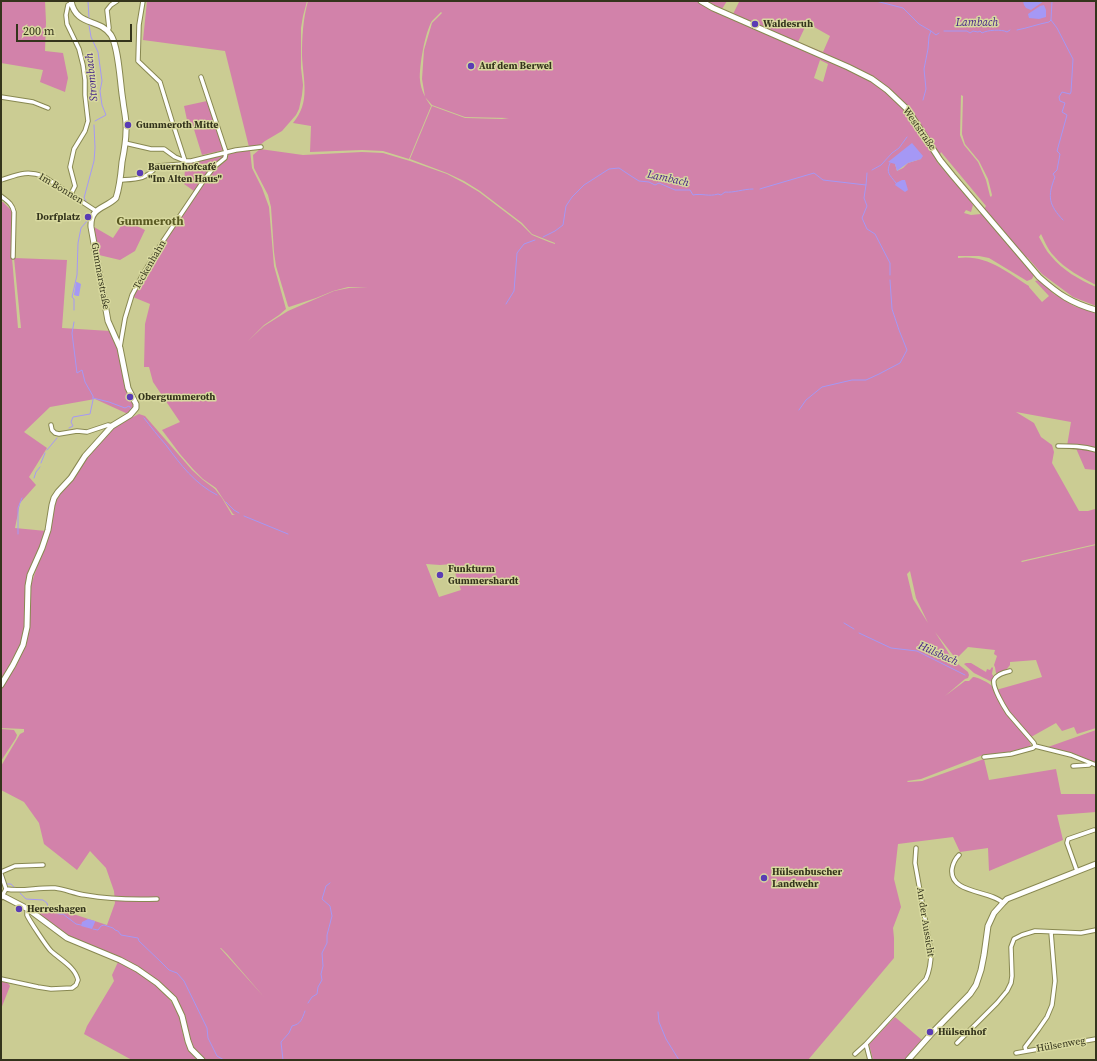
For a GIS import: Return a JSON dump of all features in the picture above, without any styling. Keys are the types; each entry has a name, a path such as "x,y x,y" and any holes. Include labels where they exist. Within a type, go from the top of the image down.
{"main road":[{"name":"Weststraße","path":"701,1 719,11 848,67 872,79 887,90 907,110 940,160 953,176 1039,277 1064,297 1096,310"},
{"path":"71,3 74,12 79,17 108,31 111,36 116,52 126,126 120,180 116,198 96,211"},
{"name":"Gummarstraße","path":"1,684 14,665 23,645 27,627 28,586 30,575 48,530 54,498 71,478 86,456 112,426 130,415 136,408 136,404 128,388 120,348 108,322 90,221 96,211"},
{"path":"908,1060 970,994 976,985 981,970 988,926 994,913 1003,902 1007,899 1096,864"},
{"path":"2,896 28,909 68,938 120,960 138,969 157,982 174,999 182,1016 191,1049 202,1060"}],"street":[{"path":"108,31 107,10 117,1"},
{"path":"143,1 139,25 138,60 160,82 185,161"},
{"path":"71,3 68,5 66,15 67,24 79,49 83,65 88,121 85,131 74,150 70,167 75,186 71,194"},
{"path":"201,77 226,152"},
{"path":"1,97 33,102 48,108"},
{"path":"125,143 152,149 164,149 175,157 185,161 191,161 226,152 260,147"},
{"name":"Teckenhahn","path":"120,348 125,318 132,295 142,276 200,185 214,168 225,158 226,152"},
{"path":"120,180 142,178 153,171 157,166 184,164 185,161"},
{"name":"Im Bonnen","path":"1,180 28,172 35,173 43,176 96,211"},
{"path":"1,196 10,202 14,212 13,257"},
{"path":"51,426 55,433 59,434 77,431 87,432 108,425 112,426"},
{"path":"1058,446 1086,447 1096,450"},
{"path":"1010,671 996,677 994,680 994,685 1008,713 1035,746"},
{"path":"984,757 1011,754 1033,748 1035,746 1072,755 1096,765"},
{"path":"1073,766 1089,765 1091,763"},
{"path":"1077,872 1067,843 1068,839 1094,830"},
{"name":"An der Aussicht","path":"855,1054 922,984 930,970 931,952 915,863 916,848"},
{"path":"959,855 955,859 952,872 956,882 967,889 993,896 1003,902"},
{"path":"2,896 6,889 1,873 14,866 43,866"},
{"path":"6,889 18,891 57,888 78,894 112,899 157,899"},
{"path":"1,979 51,989 72,988 76,985 78,980 77,976 70,967 51,951 27,915 28,909"},
{"path":"957,1043 983,1018 1007,991 1011,983 1012,976 1011,947 1014,940 1022,934 1035,931 1081,933 1096,930"},
{"name":"Hülsenweg","path":"1026,1051 1025,1047 1047,1017 1052,1005 1055,981 1051,932"},
{"name":"Hülsenweg","path":"1016,1053 1096,1039"},
{"path":"866,1044 870,1060"}],"shaded area":[{"path":"1,1 45,1 45,51 63,53 68,78 65,92 40,82 43,70 1,63"},
{"path":"147,1 307,1 301,28 301,68 303,85 299,109 296,115 282,131 260,145 249,147 225,51 143,40"},
{"path":"308,1 727,1 722,9 733,14 739,2 738,1 1096,1 1096,285 1058,261 1050,251 1041,234 1039,237 1048,252 1060,266 1078,278 1096,287 1096,306 1073,297 1042,274 1027,257 1023,261 1034,275 1032,279 1027,281 989,258 979,256 958,256 958,258 968,257 987,261 996,265 1029,286 1042,302 1049,296 1035,281 1039,280 1054,294 1074,306 1096,313 1096,449 1074,445 1067,446 1071,422 1016,412 1034,423 1041,437 1052,445 1054,452 1052,463 1079,511 1095,509 1096,511 1096,544 1021,561 1096,545 1096,728 1077,734 1074,727 1062,731 1056,723 1031,737 1006,709 996,690 1042,677 1036,660 1010,662 1010,665 1006,670 997,675 994,665 997,656 994,654 995,650 968,647 956,659 935,632 953,660 968,672 969,675 968,678 945,696 973,677 986,682 992,686 1006,714 1026,735 1031,746 1009,752 983,755 921,779 907,781 922,781 984,759 989,780 1056,769 1061,794 1096,794 1096,812 1057,815 1063,840 989,871 988,848 960,852 953,837 898,844 894,879 901,907 893,928 894,958 808,1060 205,1060 196,1052 188,1037 183,1015 157,980 100,950 69,936 32,909 70,913 107,925 115,903 114,891 106,868 90,851 77,870 44,844 39,823 24,802 1,790 1,766 20,734 24,732 24,729 1,728 1,688 15,668 26,644 29,626 30,588 48,534 54,504 60,494 74,478 87,457 112,428 139,414 145,416 192,470 215,489 232,515 235,515 216,488 203,479 193,469 162,430 180,422 153,382 149,367 144,367 145,324 150,304 133,297 143,277 205,180 215,169 227,160 228,153 250,150 252,168 269,207 274,266 286,309 264,325 248,341 264,326 288,311 334,291 349,288 368,288 348,287 333,291 289,307 288,306 276,266 271,207 268,195 254,168 253,155 260,149 303,155 362,152 383,153 410,161 447,174 464,183 479,192 521,224 532,235 555,244 532,234 522,223 480,191 464,181 447,173 410,159 432,106 465,118 509,118 465,117 432,105 426,98 431,106 409,159 383,151 362,150 310,152 311,126 293,123 299,115 302,107 305,91 302,49","holes":["441,12 442,13 432,23 424,50 422,79 425,96 420,80 420,67 423,50 429,26","807,23 830,36 823,52 798,42","820,60 828,64 823,82 814,78","961,95 963,96 962,134 965,144 979,161 988,179 992,195 991,197 986,180 978,162 964,145 960,135","941,152 986,206 981,214 971,215 964,213 966,210 971,212 973,205 937,162","921,159 908,163 897,171 895,164","426,564 452,564 461,590 439,597","910,571 916,598 928,623 913,599 907,574","220,948 227,954 264,997"]},
{"path":"1023,1 1044,1 1031,10 1026,8"},
{"path":"1044,5 1046,17 1039,19 1029,18 1028,14"},
{"path":"207,101 224,150 202,155 192,123 187,120 184,106"},
{"path":"912,143 923,156 921,159 908,163 897,171 895,164 888,162"},
{"path":"222,155 223,158 212,167 194,191 184,184 186,164"},
{"path":"902,180 905,180 908,190 905,192 895,185"},
{"path":"1,202 3,202 12,211 12,258 18,328 21,328 14,258 67,260 62,328 110,331 119,352 126,390 134,404 133,410 128,414 95,399 50,407 24,432 47,448 29,477 36,485 20,503 15,528 46,531 29,575 24,631 20,646 12,664 1,681"},
{"path":"125,220 145,230 135,251 120,260 99,255 94,227 113,238"},
{"path":"76,282 81,284 79,296 74,295"},
{"path":"1075,446 1096,452 1096,470 1085,469"},
{"path":"971,663 986,672 987,669 990,670 992,667 992,674 994,677 992,682 974,673 964,664"},
{"path":"1,729 14,730 17,735 1,761"},
{"path":"1096,730 1096,763 1072,753 1048,747"},
{"path":"88,919 95,921 92,929 81,926 82,922"},
{"path":"118,962 154,984 169,998 179,1016 186,1045 193,1055 199,1060 132,1060 84,1034 87,1026 114,981 112,975"},
{"path":"1,981 8,983 10,986 1,1009"},
{"path":"895,1017 922,1040 905,1060 873,1060 869,1044"}],"waterway":[{"name":"Strombach","path":"88,1 89,18"},
{"path":"876,1 903,8 919,24 931,31"},
{"name":"Lambach","path":"1017,30 1049,22 1051,20 1052,1"},
{"path":"1051,20 1057,28 1073,59 1071,92 1070,94 1062,92 1059,97 1060,101 1065,103 1062,112 1067,115 1057,151 1060,154 1057,170 1053,174 1055,177 1050,195 1052,205 1063,220"},
{"name":"Strombach","path":"89,25 91,37 98,52 102,81 100,91 102,105 106,115 95,121"},
{"name":"Lambach","path":"944,31 967,31 970,33 973,31 980,31 982,33 994,30 1002,30 1007,32 1010,30"},
{"name":"Lambach","path":"923,100 926,89 924,69 929,36 931,31 936,35 939,33"},
{"name":"Strombach","path":"86,201 84,198 94,161 94,125"},
{"name":"Lambach","path":"872,170 881,165 899,148 907,137"},
{"path":"890,163 888,169 889,173 896,183"},
{"name":"Lambach","path":"543,237 563,225 566,206 572,197 584,185 609,169 619,168 639,181 649,182 655,185 659,183 675,190 690,190 693,195 721,195 725,192 753,189"},
{"name":"Lambach","path":"760,189 814,173 823,180 866,185 867,173"},
{"path":"866,185 864,198 867,206 862,218 867,229 875,234 890,263 890,275"},
{"name":"Strombach","path":"74,310 74,299 72,297 77,275 78,243 81,228 87,221"},
{"name":"Lambach","path":"506,304 514,291 517,253 524,244 535,240"},
{"path":"799,410 806,400 822,387 852,380 866,380 900,363 907,350 892,309 890,280"},
{"name":"Strombach","path":"69,428 73,426 71,422 73,417 90,414 93,400 93,396 85,382 82,370 77,373 72,333 74,322"},
{"path":"93,398 125,408 129,406 132,410"},
{"path":"144,418 188,473 217,495"},
{"name":"Strombach","path":"47,450 57,438"},
{"name":"Strombach","path":"41,463 45,453"},
{"name":"Strombach","path":"34,478 40,467"},
{"name":"Strombach","path":"18,534 18,508 22,498"},
{"path":"226,502 239,513"},
{"path":"244,516 288,534"},
{"name":"Hülsbach","path":"844,623 854,629"},
{"name":"Hülsbach","path":"859,633 891,648 917,651 965,675"},
{"path":"308,1003 312,997 317,994 318,987 322,980 322,953 327,943 327,935 332,916 330,906 322,899 326,886 330,883"},
{"path":"7,884 11,884 16,889"},
{"path":"20,893 26,899 43,900 47,903 48,907 59,914 63,914 76,924 81,925"},
{"path":"93,929 98,930 104,925 113,928 121,935 138,938 139,941 169,970 177,973 184,981 207,1028 208,1038 217,1056 224,1060"},
{"path":"283,1060 281,1042 289,1033 292,1026 301,1021 305,1011"},
{"path":"658,1012 659,1022 666,1039 679,1060"}],"place":[{"name":"Waldesruh","path":"755,24"},
{"name":"Auf dem Berwel","path":"471,66"},
{"name":"Gummeroth Mitte","path":"128,125"},
{"name":"Bauernhofcafé \"Im Alten Haus\"","path":"140,173"},
{"name":"Dorfplatz","path":"88,217"},
{"name":"Obergummeroth","path":"130,397"},
{"name":"Funkturm Gummershardt","path":"440,575"},
{"name":"Hülsenbuscher Landwehr","path":"764,878"},
{"name":"Herreshagen","path":"19,909"},
{"name":"Hülsenhof","path":"930,1032"}],"district":[{"name":"Gummeroth","path":"150,222"}]}
